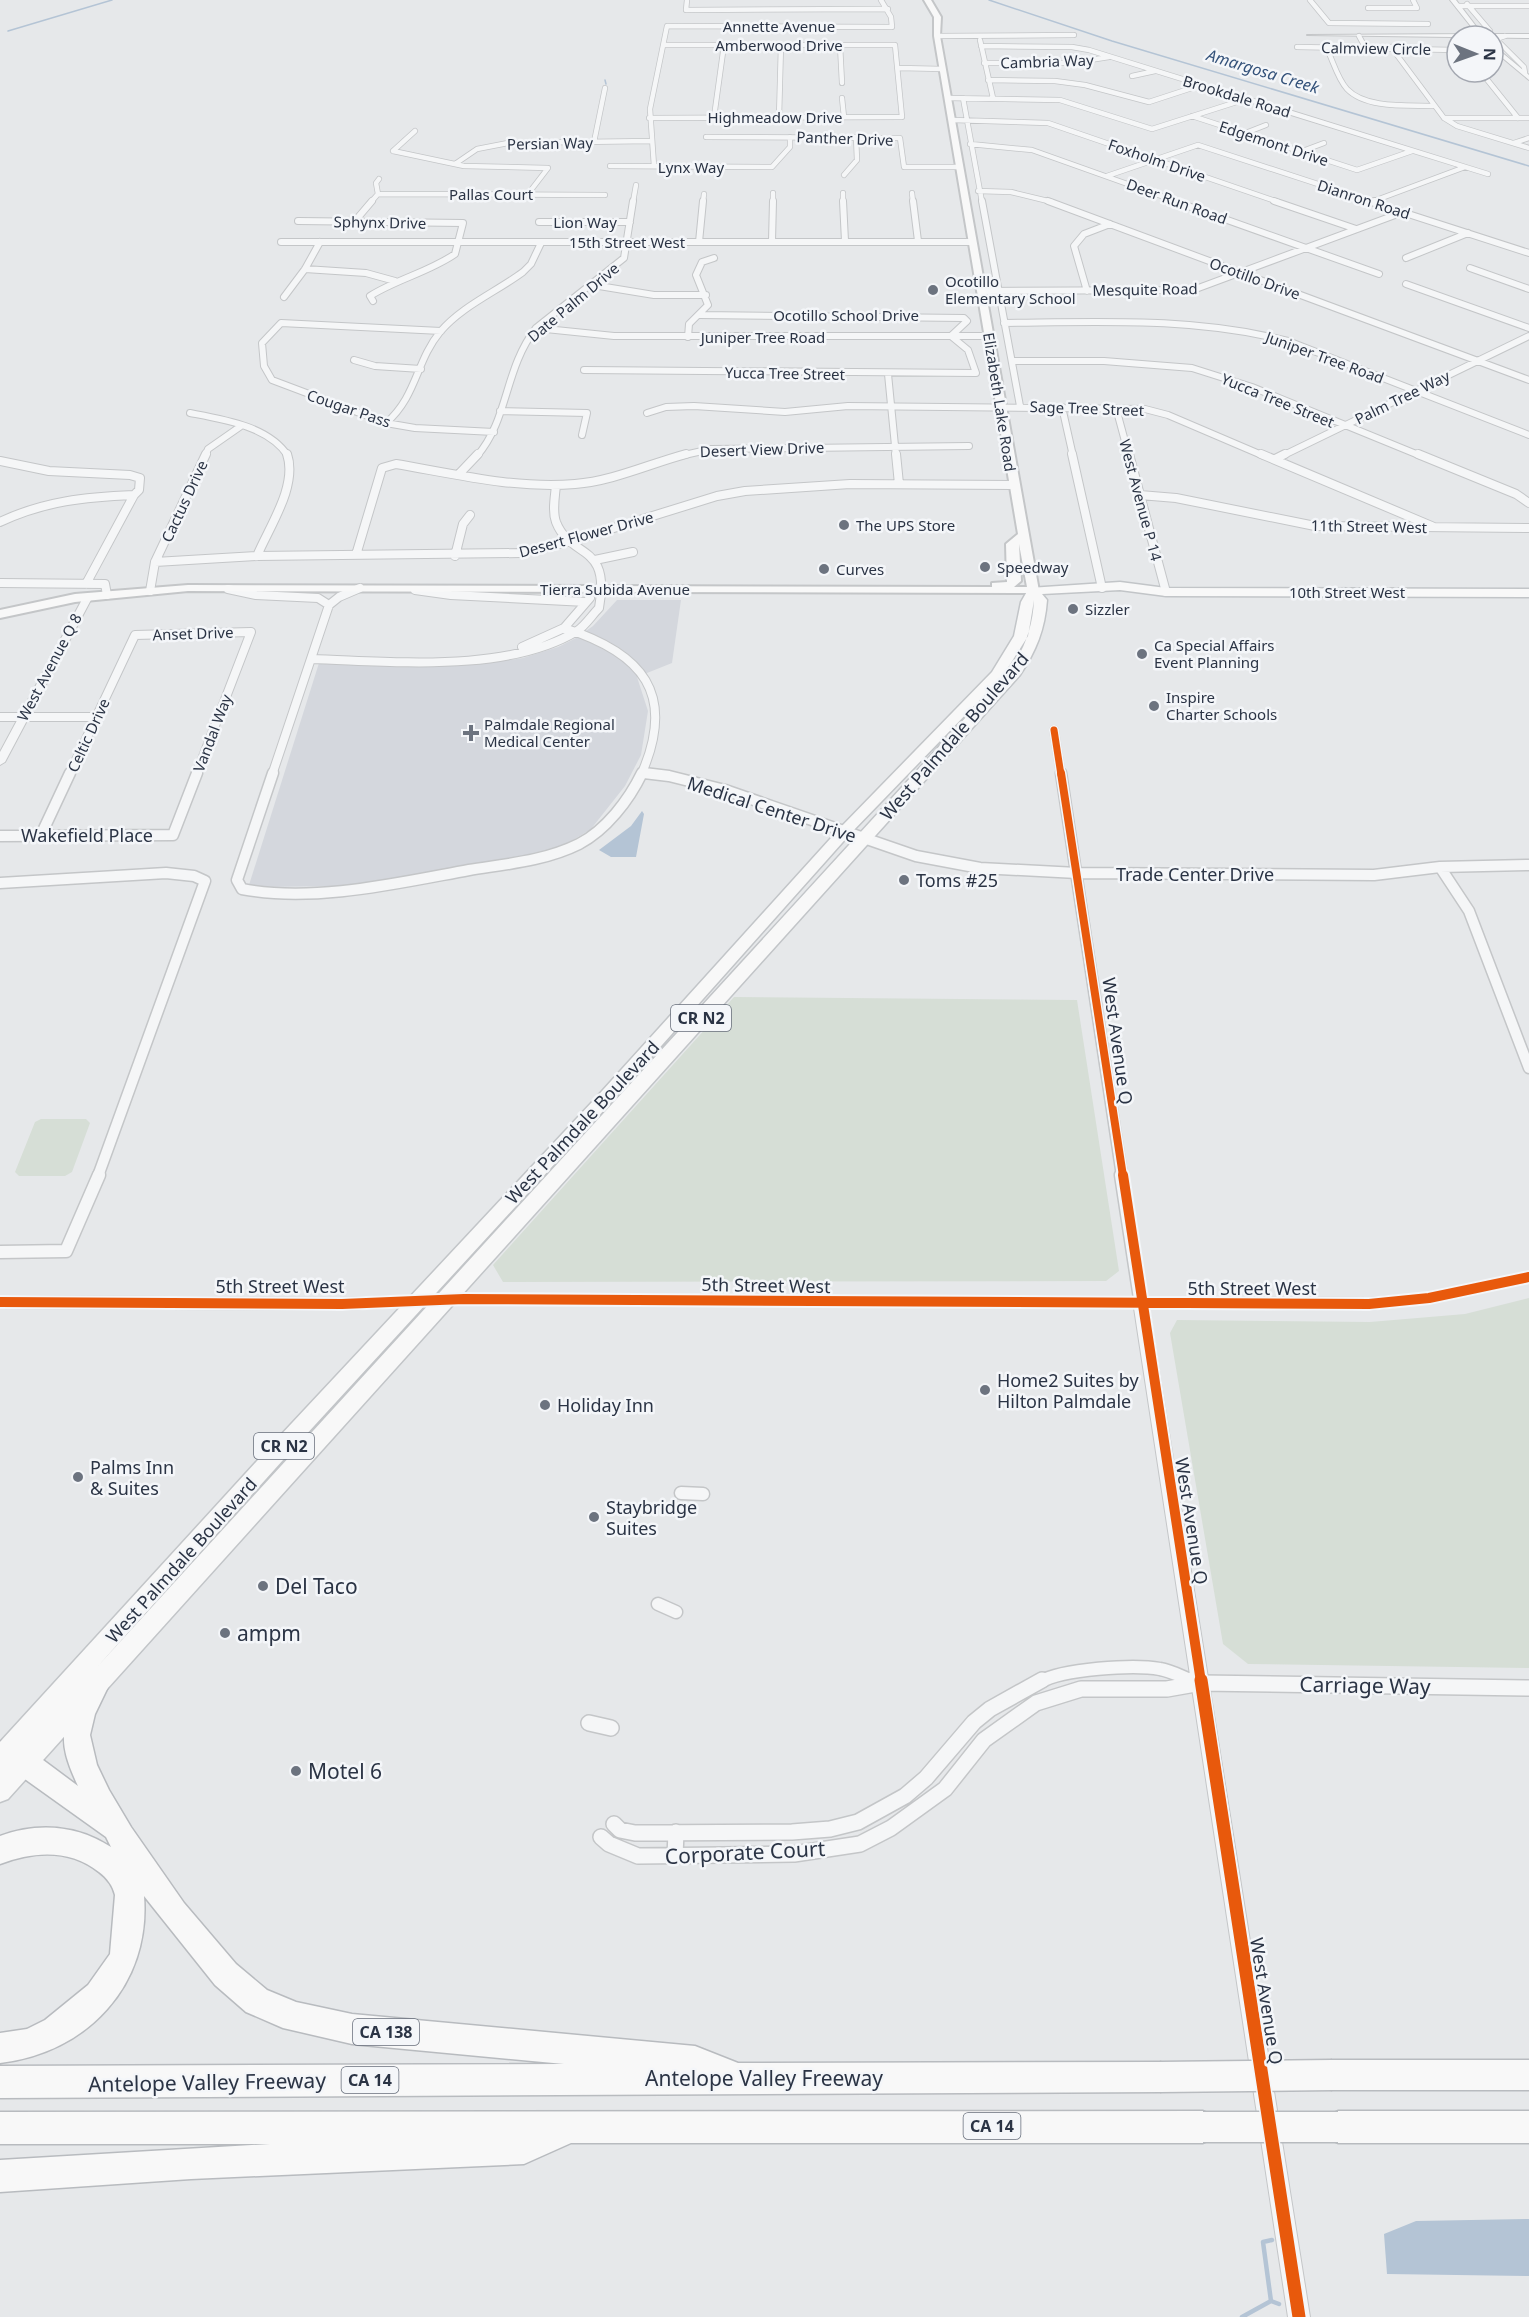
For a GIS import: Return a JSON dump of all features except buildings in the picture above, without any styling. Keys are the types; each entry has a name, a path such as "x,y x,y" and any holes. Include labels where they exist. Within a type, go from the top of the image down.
{"highway":[{"path":"95,1687 80,1719 76,1741 84,1767 114,1828"},
{"name":"CA 138","path":"6,1761 114,1828 211,1960 246,1994 296,2018 352,2029 695,2061 741,2077"},
{"path":"0,1850 11,1845 48,1839 81,1845 105,1860 124,1879 131,1910 125,1955 114,1977 98,1998 58,2029 28,2043 0,2048"},
{"name":"Antelope Valley Freeway","path":"0,2082 1529,2075"},
{"name":"CA 14","path":"0,2128 568,2128 781,2125 1529,2127"},
{"path":"0,2176 191,2163 524,2148 568,2128"}],"main road":[{"name":"Elizabeth Lake Road","path":"919,0 929,16 931,29 937,36"},
{"name":"Elizabeth Lake Road","path":"927,0 937,16 939,29 937,36 1033,591"},
{"path":"945,591 1010,585 1015,581 1011,544 1022,536"},
{"name":"Tierra Subida Avenue","path":"85,595 189,588 196,590 405,588 1033,591"},
{"name":"10th Street West","path":"1033,591 1155,588 1166,592 1529,593"},
{"name":"Tierra Subida Avenue","path":"0,614 85,595 188,594 196,590"},
{"name":"10th Street West","path":"1033,591 1063,596 1157,597 1166,592"},
{"name":"West Palmdale Boulevard","path":"6,1761 95,1687 119,1644 179,1594 240,1527 444,1299 607,1108 845,831 1000,670 1021,636 1027,602 1033,591 1041,600 1037,633 1033,645 1015,672 865,839 607,1108 417,1302 285,1444 216,1522 119,1644 6,1761"},
{"path":"1000,670 1015,672"},
{"path":"240,1527 235,1520 237,1512 278,1465 285,1444"},
{"path":"179,1594 181,1580 213,1538 216,1522"},
{"name":"CR N2","path":"0,1791 6,1761"}],"street":[{"path":"687,0 687,10 888,9"},
{"path":"881,0 888,9"},
{"path":"1310,0 1329,23 1428,24"},
{"path":"1361,0 1380,24"},
{"path":"1368,8 1417,8 1413,0"},
{"path":"1453,0 1472,24"},
{"path":"1464,0 1484,24"},
{"path":"1458,6 1529,6"},
{"path":"1521,6 1529,15"},
{"name":"Annette Avenue","path":"664,45 667,26 892,27 888,9"},
{"path":"937,36 1074,35"},
{"path":"1310,35 1445,36"},
{"path":"979,36 993,98"},
{"path":"1359,36 1365,47"},
{"path":"1505,36 1529,36"},
{"path":"654,166 656,152 651,141 649,118 664,45"},
{"name":"Amberwood Drive","path":"664,45 895,45 899,68"},
{"path":"714,117 724,45"},
{"path":"779,117 781,45"},
{"path":"840,45 842,83"},
{"name":"Brookdale Road","path":"981,46 1071,47 1488,174"},
{"name":"Calmview Circle","path":"1297,47 1445,49"},
{"path":"1326,47 1348,89 1369,100 1403,105 1433,106"},
{"path":"1391,47 1444,118 1457,126 1529,148"},
{"path":"1505,48 1524,67 1527,76"},
{"name":"Cambria Way","path":"984,63 1071,63 1110,57"},
{"path":"1505,57 1527,76"},
{"path":"899,68 943,69"},
{"name":"Highmeadow Drive","path":"649,118 902,117 899,68"},
{"path":"1132,76 1155,71"},
{"path":"988,80 1055,81 1085,85 1149,102 1201,85"},
{"path":"1491,84 1518,117"},
{"path":"594,142 605,88"},
{"path":"842,98 844,117"},
{"path":"948,98 1060,100 1152,129 1246,99"},
{"path":"963,98 978,191 1020,406"},
{"name":"Edgemont Drive","path":"1192,116 1357,170 1412,150"},
{"path":"1444,118 1529,118"},
{"name":"Foxholm Drive","path":"952,120 1018,120 1048,123 1356,229"},
{"path":"1243,134 1266,125"},
{"path":"415,130 393,151 455,164 548,168 528,194"},
{"name":"Panther Drive","path":"706,137 900,138 904,167 960,167"},
{"name":"Lynx Way","path":"610,166 772,167 790,147 790,137"},
{"path":"844,175 857,160 856,137"},
{"path":"1514,143 1529,138"},
{"name":"Persian Way","path":"455,164 477,149 500,144 651,141"},
{"path":"1300,152 1324,143"},
{"name":"Deer Run Road","path":"970,144 1020,147 1379,274"},
{"name":"Dianron Road","path":"1155,159 1198,145 1529,253"},
{"path":"1107,176 1155,159"},
{"path":"1371,202 1465,167"},
{"path":"355,221 378,194 376,183 379,179"},
{"name":"Date Palm Drive","path":"459,474 494,432 514,359 536,328 593,285 624,258 636,185"},
{"name":"Ocotillo Drive","path":"978,191 1011,192 1041,198 1529,380"},
{"path":"772,241 773,193"},
{"path":"843,193 844,241"},
{"path":"912,193 918,241"},
{"name":"Pallas Court","path":"378,194 604,195"},
{"path":"699,242 704,194"},
{"name":"Mesquite Road","path":"981,291 1193,290 1244,273 1403,212"},
{"name":"Sphynx Drive","path":"298,220 463,223 460,242"},
{"name":"Lion Way","path":"539,222 630,222"},
{"path":"1087,291 1074,246 1076,239 1110,224"},
{"path":"1406,258 1468,233"},
{"name":"15th Street West","path":"281,242 973,242"},
{"path":"284,297 306,269 320,242"},
{"path":"373,301 370,296 395,282 446,261 455,254 460,242"},
{"path":"386,423 408,403 428,347 441,331 458,313 522,272 531,264 541,243"},
{"path":"688,337 689,324 708,305 696,274 702,262 714,258"},
{"path":"1470,268 1529,289"},
{"path":"306,269 366,273 395,282"},
{"path":"1406,284 1529,328"},
{"path":"593,285 654,295 706,295"},
{"name":"Ocotillo School Drive","path":"700,315 964,318 968,321 951,336"},
{"name":"Cougar Pass","path":"441,331 281,323 262,344 264,366 272,380 386,423 415,428 494,432"},
{"name":"Juniper Tree Road","path":"1004,323 1199,324 1232,327 1288,341 1529,435"},
{"name":"Juniper Tree Road","path":"536,328 588,335 688,337 990,336"},
{"name":"Yucca Tree Street","path":"584,370 976,374 968,350 951,336"},
{"name":"Palm Tree Way","path":"1275,459 1529,336"},
{"path":"354,360 375,366 420,369"},
{"name":"Yucca Tree Street","path":"1013,361 1104,361 1192,368 1252,387 1343,426 1516,494 1529,503"},
{"path":"888,374 899,484"},
{"name":"Sage Tree Street","path":"647,413 666,407 694,406 785,412 848,406 1144,409 1168,415 1434,527"},
{"path":"1062,407 1102,588"},
{"name":"West Avenue P 14","path":"1116,408 1166,592"},
{"path":"500,411 587,412 582,435"},
{"path":"190,413 217,418 241,426 273,440 286,450 291,465 257,556"},
{"name":"Cactus Drive","path":"150,591 155,562 208,449 241,426"},
{"name":"Desert View Drive","path":"356,555 382,468 396,464 511,483 556,485 601,480 688,452 969,446"},
{"path":"0,461 49,471 130,475 140,478 139,490 134,495 85,595 0,583"},
{"name":"Desert Flower Drive","path":"155,562 257,556 520,554 572,541 730,493 899,484 1013,485"},
{"path":"311,659 477,659 541,648 576,631 598,609 601,600 598,589 600,575 595,560 572,541 555,521 556,485"},
{"path":"0,522 29,507 54,500 134,495"},
{"name":"11th Street West","path":"1140,495 1176,498 1315,526 1529,528"},
{"path":"455,555 463,524 470,515"},
{"path":"595,560 633,552"},
{"path":"343,588 326,595 327,602 311,659 237,880 242,889 286,892 355,891 556,853 582,843 597,832 619,809 643,773 653,741 657,708 648,682 630,663 616,652 576,631 564,628"},
{"path":"228,589 256,595 327,602 360,588"},
{"path":"405,588 451,596 546,598 586,602"},
{"path":"506,655 564,628 598,589"},
{"name":"West Avenue Q 8","path":"0,762 85,595"},
{"name":"Anset Drive","path":"135,635 251,632"},
{"name":"Vandal Way","path":"173,835 251,632"},
{"name":"Celtic Drive","path":"41,835 135,635"},
{"path":"0,717 97,717"},
{"name":"West Avenue Q","path":"1054,730 1299,2317"},
{"name":"Medical Center Drive","path":"643,773 669,776 725,790 865,839"},
{"name":"Wakefield Place","path":"0,836 173,835"},
{"name":"Trade Center Drive","path":"865,839 916,856 954,864 1028,872 1374,875 1440,867 1529,865"},
{"path":"1440,867 1469,911 1529,1068"},
{"path":"0,883 29,878 94,879 137,874 196,875 205,881 168,986 156,1011 112,1143 66,1251 0,1252"},
{"name":"5th Street West","path":"0,1302 417,1302 444,1299 1019,1301 1141,1305 1369,1304 1429,1298 1529,1277"},
{"path":"681,1493 703,1494"},
{"path":"658,1604 676,1612"},
{"name":"Corporate Court","path":"614,1824 620,1830 635,1833 792,1832 850,1824 905,1796 948,1755 974,1722 990,1709 1048,1677 1076,1672 1160,1669 1201,1683"},
{"path":"1076,1672 1081,1689"},
{"name":"Corporate Court","path":"601,1837 609,1844 638,1856 794,1854 860,1844 891,1828 945,1789 984,1740 1036,1703 1081,1689 1167,1689 1201,1683"},
{"name":"Carriage Way","path":"1201,1683 1529,1688"},
{"path":"589,1723 611,1728"},
{"path":"948,1755 962,1767"},
{"path":"850,1824 860,1844"},
{"path":"675,1856 676,1832"}],"shaded area":[{"name":"Palmdale Regional Medical Center","path":"617,600 681,600 672,663 637,677 648,711 641,755 625,786 591,829 565,845 532,854 351,886 256,887 249,885 319,663 495,662 523,658 558,647 576,638 593,626"},
{"path":"734,997 1077,1000 1119,1271 1106,1281 503,1282 493,1265"},
{"path":"41,1119 86,1119 90,1123 72,1172 65,1176 19,1176 15,1172 35,1122"},
{"path":"1529,1298 1529,1668 1248,1664 1223,1644 1170,1333 1177,1320 1370,1322 1465,1314"}],"water":[{"path":"642,811 644,814 636,857 611,857 599,850 631,826"},
{"path":"1529,2219 1529,2276 1387,2274 1384,2234 1416,2221"}],"waterway":[{"path":"8,31 112,0"},
{"name":"Amargosa Creek","path":"989,0 1112,41 1529,166"},
{"path":"605,80 606,84"},
{"path":"1271,2301 1263,2242 1272,2240"},
{"path":"1242,2317 1271,2301"},
{"path":"1271,2301 1279,2304"}],"cycle path":[{"path":"1054,730 1299,2317"},
{"path":"0,1302 342,1304 464,1299 1369,1304 1429,1298 1529,1277"}],"place":[{"name":"Ocotillo Elementary School","path":"933,290"},
{"name":"The UPS Store","path":"844,525"},
{"name":"Speedway","path":"985,567"},
{"name":"Curves","path":"824,569"},
{"name":"Sizzler","path":"1073,609"},
{"name":"Ca Special Affairs Event Planning","path":"1142,654"},
{"name":"Inspire Charter Schools","path":"1154,706"},
{"name":"Palmdale Regional Medical Center","path":"471,733"},
{"name":"Toms #25","path":"904,880"},
{"name":"Home2 Suites by Hilton Palmdale","path":"985,1390"},
{"name":"Holiday Inn","path":"545,1405"},
{"name":"Palms Inn & Suites","path":"78,1477"},
{"name":"Staybridge Suites","path":"594,1517"},
{"name":"Del Taco","path":"263,1586"},
{"name":"ampm","path":"225,1633"},
{"name":"Motel 6","path":"296,1771"}]}
